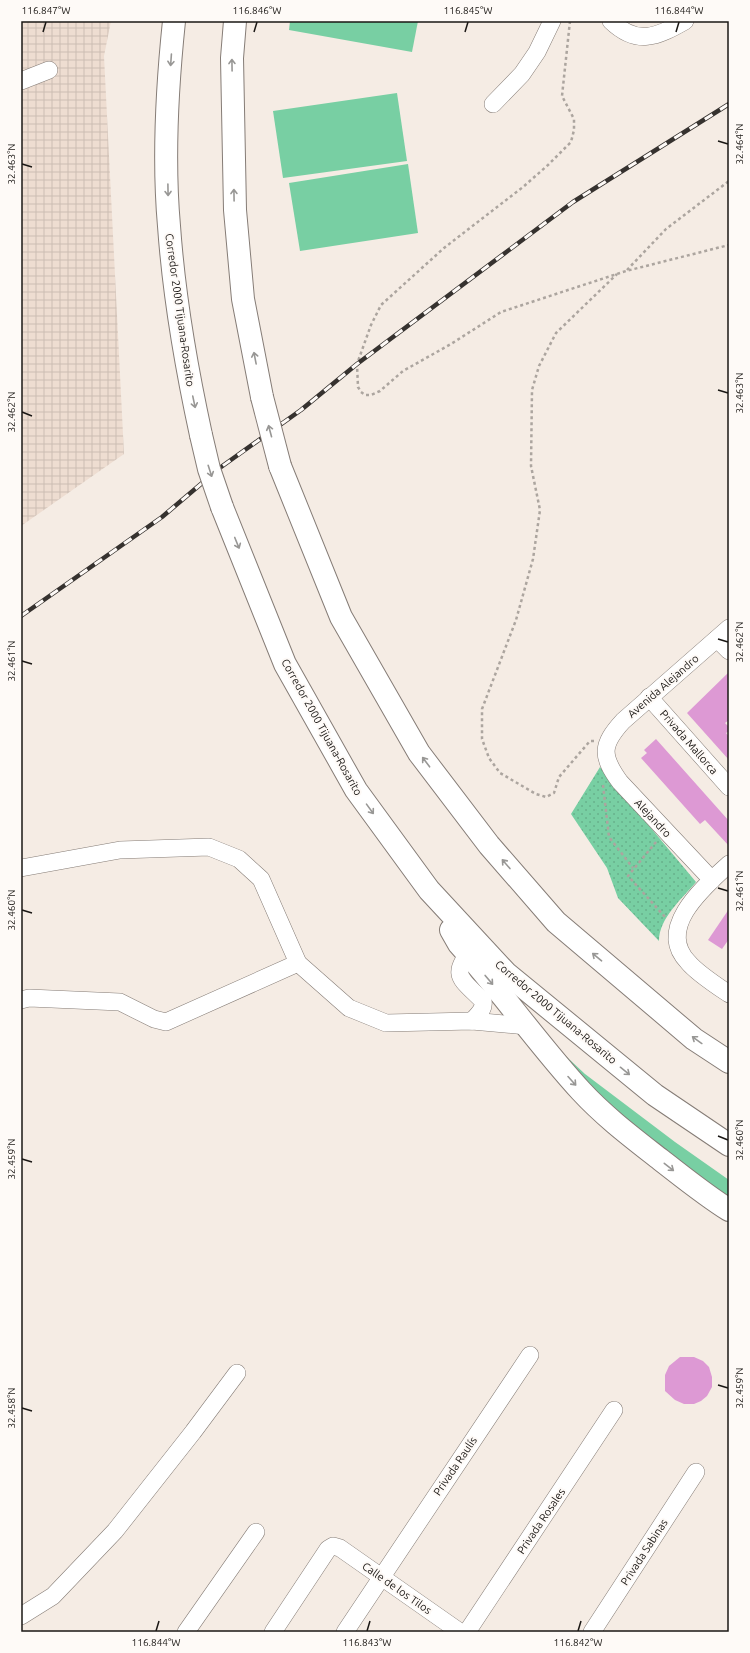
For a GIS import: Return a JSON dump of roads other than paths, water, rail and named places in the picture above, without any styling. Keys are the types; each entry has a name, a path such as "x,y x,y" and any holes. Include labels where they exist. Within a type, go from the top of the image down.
{"highway":[{"name":"Corredor 2000 Tijuana-Rosarito","path":"174,21 166,132 168,226 180,327 188,376 209,469 222,507 285,664 356,790 429,890 458,944 473,948 506,973 654,1095 729,1145"},
{"path":"235,21 232,58 235,210 243,299 262,397 280,466 341,617 419,753 489,845 556,922 694,1039 729,1062"},
{"path":"473,948 551,1057 571,1080 618,1128 709,1198 729,1210"}],"street":[{"path":"493,104 522,74 537,52 552,21"},
{"path":"616,26 636,37 649,37 673,28 685,21"},
{"path":"21,81 49,70"},
{"path":"723,633 729,651"},
{"name":"Avenida Alejandro","path":"607,750 623,721 723,633"},
{"name":"Privada Mallorca","path":"649,697 729,787"},
{"name":"Alejandro","path":"607,750 611,770 620,782 712,880"},
{"path":"21,868 120,850 209,847 239,859 260,879 298,963 349,1008 386,1023 472,1021 528,1026"},
{"path":"728,992 688,962 680,951 676,942 677,929 682,917 691,903 729,864"},
{"path":"472,1021 483,1009 483,1001 464,982 459,971 460,964 473,948"},
{"path":"21,1000 29,998 120,1002 154,1019 166,1022 298,963"},
{"name":"Privada Raulís","path":"345,1632 530,1355"},
{"path":"21,1616 53,1596 115,1531 193,1432 237,1373"},
{"name":"Privada Rosales","path":"468,1632 614,1410"},
{"name":"Privada Sabinas","path":"592,1632 696,1472"},
{"path":"186,1632 256,1532"},
{"name":"Calle de los Tilos","path":"272,1632 328,1549 333,1546 340,1548 460,1632"}],"railway":[{"path":"21,616 162,517 221,467 301,410 357,364 573,202 729,104"}]}
